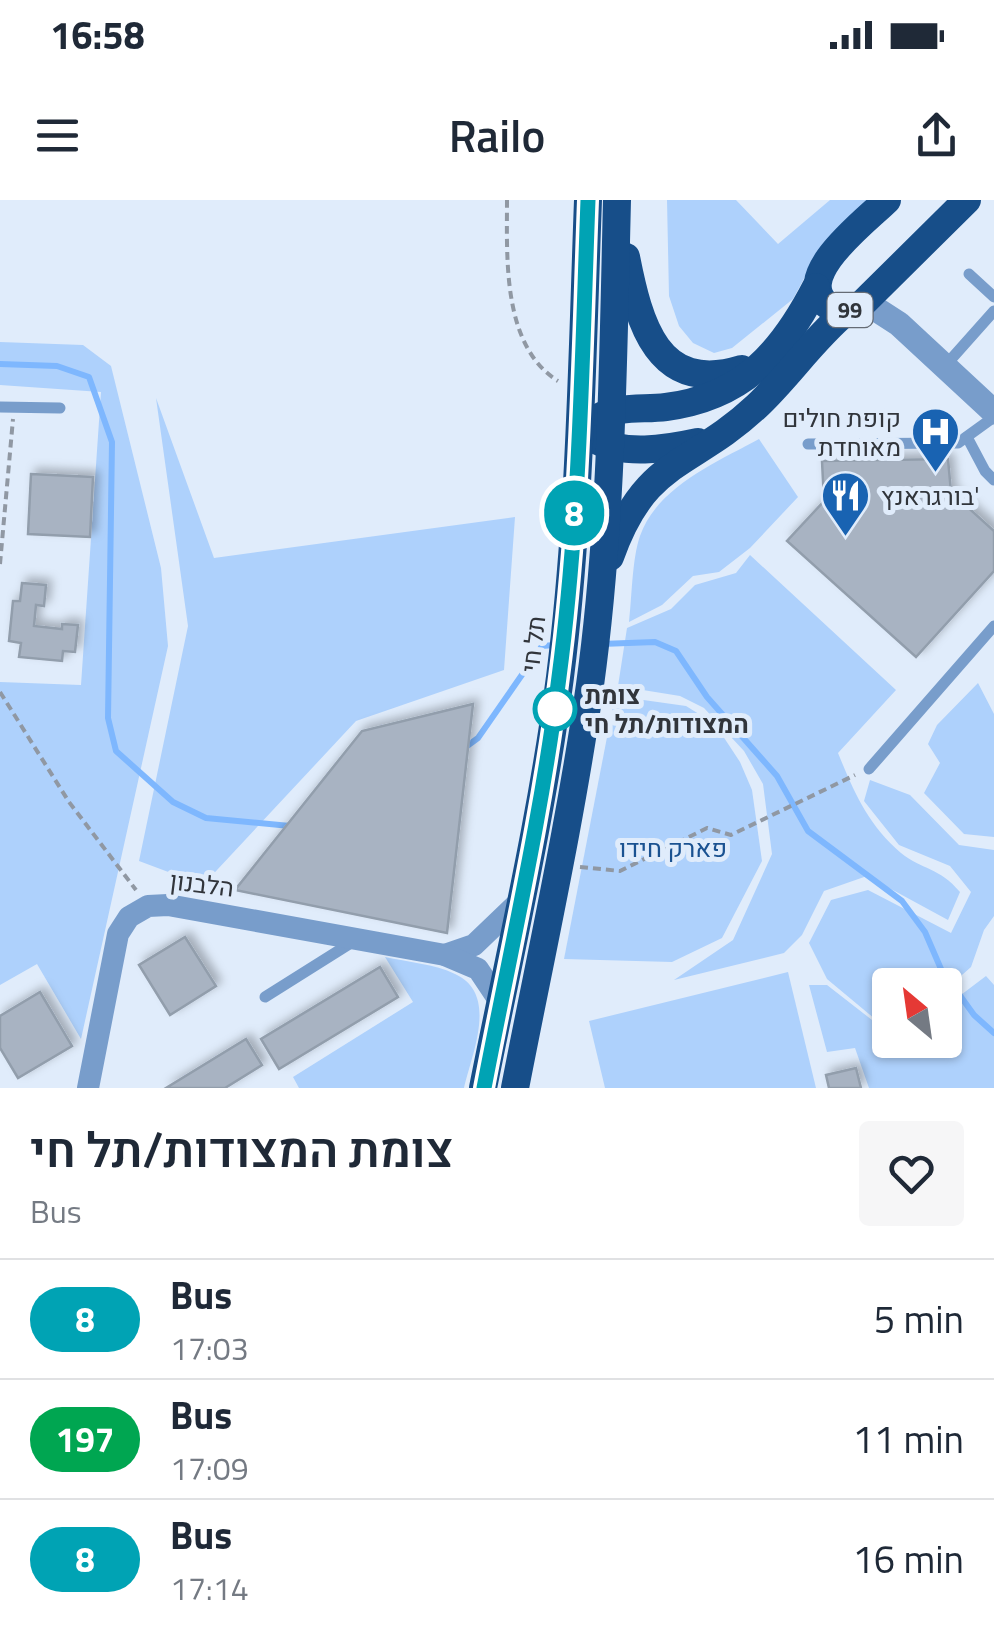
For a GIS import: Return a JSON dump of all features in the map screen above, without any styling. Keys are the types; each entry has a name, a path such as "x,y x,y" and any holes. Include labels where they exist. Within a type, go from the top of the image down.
{"highway":[{"name":"תל חי","path":"484,1088 559,679 580,430 588,200"},
{"name":"99","path":"580,430 611,410 689,403 717,394 762,363 795,329 824,264 886,200"},
{"name":"99","path":"610,448 695,443 720,435 759,404 825,329 865,299 966,200"},
{"path":"617,206 638,314 648,339 668,359 704,376 762,363"},
{"path":"515,1088 588,700 610,448 617,206"},
{"name":"99","path":"816,288 824,302 838,310 865,299"},
{"path":"580,430 610,448"},
{"path":"600,586 619,531 645,489 664,470 720,435"}],"street":[{"path":"865,299 900,324 994,415"},
{"path":"445,955 474,945 520,901"},
{"name":"הלבנון","path":"88,1088 118,934 129,917 148,906 192,907 445,955 478,969 500,1002"}],"lane":[{"path":"969,274 994,297"},
{"path":"944,366 994,311"},
{"path":"0,407 60,408"},
{"path":"808,444 958,443 994,415"},
{"path":"966,437 994,480"},
{"path":"869,769 994,626"},
{"path":"264,997 359,938"}],"path":[{"path":"507,200 514,309 524,341 547,374 581,390"},
{"path":"0,564 14,407"},
{"path":"0,692 69,802 148,906"},
{"path":"558,865 620,871 707,828 731,835 869,769"}],"green space":[{"path":"667,200 736,200 778,244 830,200 869,200 820,249 793,299 732,348 714,353 693,343 679,326 669,296"},
{"path":"0,342 83,345 111,366 161,568 168,646 81,1039 37,964 0,985 0,682 81,685 101,392 0,385"},
{"path":"156,398 214,558 515,517 504,670 356,721 203,885 139,861 188,626"},
{"path":"759,439 798,497 750,548 719,572 693,576 662,605 629,622 635,556 648,519 660,503 690,478"},
{"path":"750,555 896,690 838,753 856,794 879,831 901,853 945,878 960,892 948,920 867,876 824,891 802,935 784,953 674,980 733,940 772,854 763,784 744,751 704,708 680,696 618,686 627,628 671,609 695,585 736,573"},
{"path":"978,683 994,714 994,837 964,834 924,793 940,763 928,744 937,725"},
{"name":"פארק חידו","path":"615,696 686,706 715,724 740,762 752,790 762,861 722,938 672,962 564,959"},
{"path":"870,780 910,795 959,845 994,850 994,916 984,930 971,967 962,975 962,968 872,968 872,1016 827,979 809,943 831,900 868,890 951,933 971,892 950,866 899,845 864,801"},
{"path":"385,957 455,974 476,995 479,1025 464,1088 299,1088 293,1077 413,1002"},
{"path":"788,972 816,1088 605,1088 589,1021"},
{"path":"986,976 994,985 994,1088 869,1088 855,1048 827,1052 809,985 827,985 872,1020 872,1058 962,1058 962,994"}],"building":[{"path":"948,459 951,492 994,531 994,571 916,657 787,541 824,501 822,461"},
{"path":"31,474 93,477 90,537 28,534"},
{"path":"22,583 46,585 44,606 36,605 34,626 62,629 62,624 78,625 75,652 63,651 62,661 19,657 21,643 9,641 13,601 20,601"},
{"path":"473,704 447,933 235,890 362,731"},
{"path":"185,937 216,986 170,1015 139,965"},
{"path":"380,967 398,997 279,1069 261,1039"},
{"path":"40,992 72,1046 18,1078 0,1048 0,1016"},
{"path":"246,1039 262,1065 225,1088 166,1088"},
{"path":"856,1068 861,1088 829,1088 826,1075"}],"waterway":[{"path":"0,364 57,366 89,377 112,442 108,718 116,751 173,802 206,818 290,826"},
{"path":"601,644 655,642 676,651 707,697 777,776 808,831 902,901 925,932 941,969 974,1015 994,1033"},
{"path":"463,749 478,738 542,646 554,645"}],"bus line":[{"name":"8","path":"484,1088 546,768 559,679 580,430 588,200"}],"place":[{"name":"קופת חולים מאוחדת","path":"936,474"},
{"name":"בורגראנץ'","path":"846,538"},
{"name":"צומת המצודות/תל חי","path":"555,709"}]}
